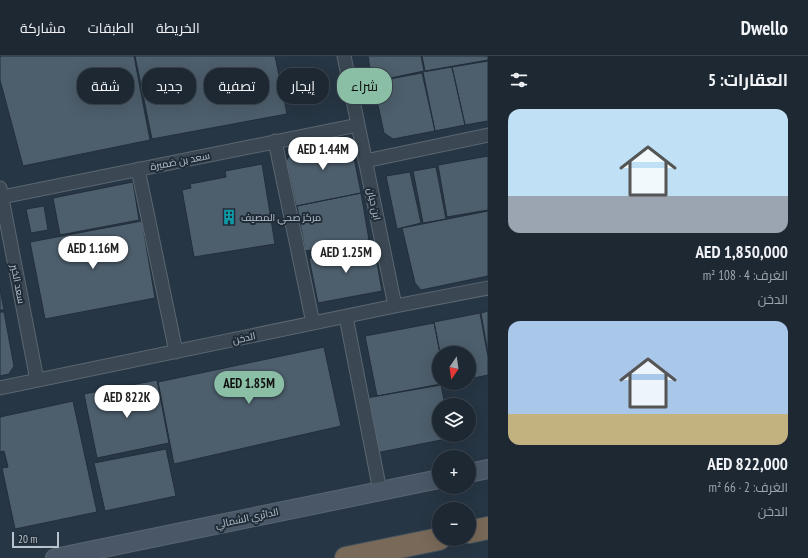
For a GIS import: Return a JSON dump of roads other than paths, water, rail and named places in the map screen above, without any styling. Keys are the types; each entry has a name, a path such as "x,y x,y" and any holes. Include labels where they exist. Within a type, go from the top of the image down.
{"highway":[{"path":"476,531 488,528"},
{"path":"346,558 432,540"}],"street":[{"name":"ابن حيان","path":"344,56 396,306"},
{"name":"سعد بن ضميرة","path":"1,193 138,169 358,125"},
{"path":"365,161 488,135"},
{"path":"275,142 313,323"},
{"path":"138,169 176,352"},
{"name":"سعد الخير","path":"1,193 37,380"},
{"name":"الدخن","path":"0,388 488,288"},
{"path":"346,316 380,491"},
{"path":"476,472 488,469"},
{"name":"الدائري الشمالي","path":"55,558 432,480"}],"place":[{"name":"مركز صحي المصيف","path":"229,217"}]}
